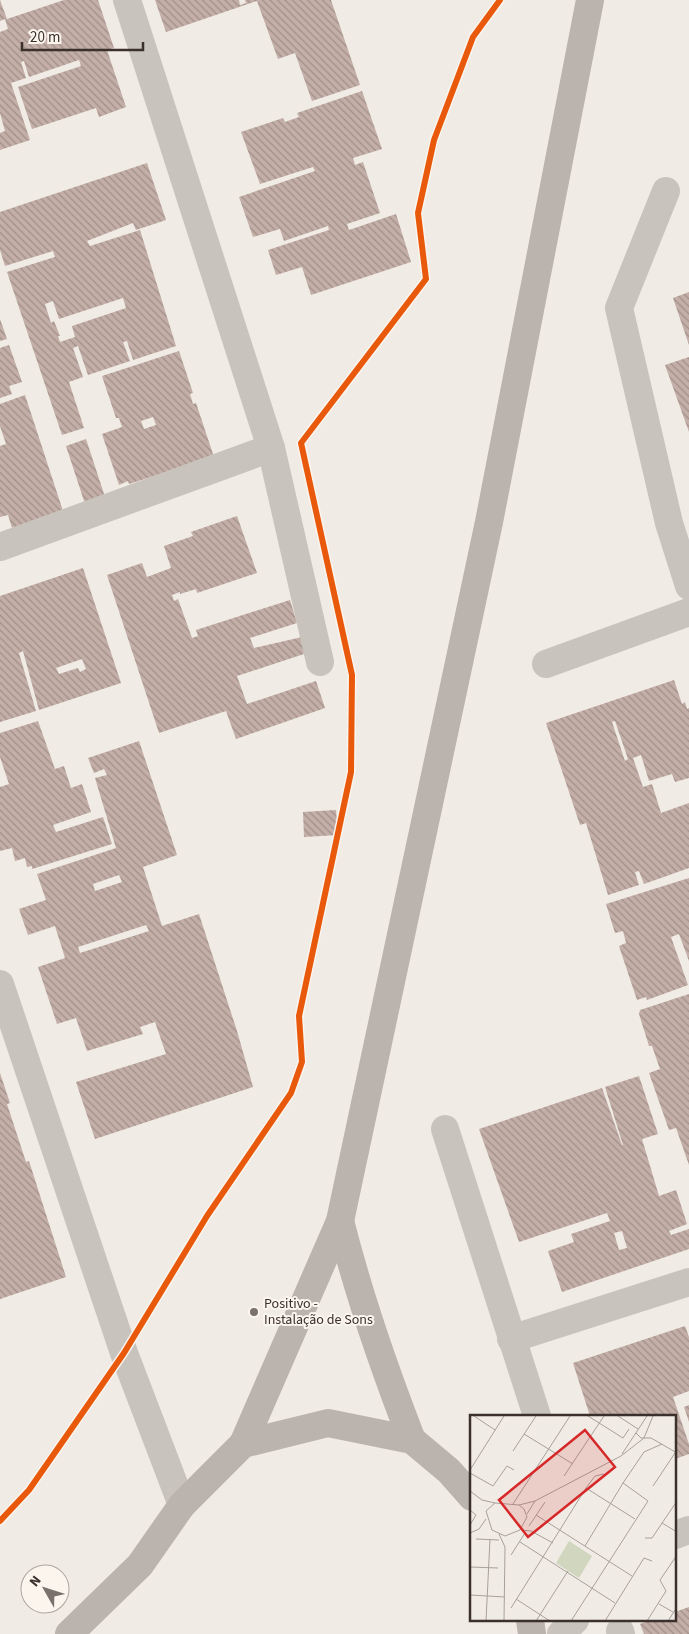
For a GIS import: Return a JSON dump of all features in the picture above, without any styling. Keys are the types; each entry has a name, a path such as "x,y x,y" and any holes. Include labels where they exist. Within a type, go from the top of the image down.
{"street":[{"path":"126,0 271,448 320,662"},
{"path":"69,1634 140,1565 182,1505 243,1444 340,1221 489,522 590,0"},
{"path":"666,191 620,308 679,520 689,586"},
{"path":"0,547 271,448"},
{"path":"546,664 689,612"},
{"path":"0,984 124,1353 182,1505"},
{"path":"445,1129 511,1340 537,1415"},
{"path":"340,1221 357,1288 380,1358 412,1440"},
{"path":"511,1340 689,1282"},
{"path":"243,1444 328,1423 412,1440 449,1471 470,1495"},
{"path":"676,1535 689,1530"},
{"path":"561,1634 573,1622"}],"building":[{"path":"0,0 7,19 64,0 98,0 114,48 107,50 126,107 99,117 96,108 32,129 18,87 81,66 79,60 29,77 24,61 21,62 26,78 11,83 30,140 0,150 0,133 5,131 0,113 0,32 8,29 5,19 0,21"},
{"path":"155,0 239,0 240,5 246,3 245,0 331,0 360,85 312,101 295,53 278,59 257,1 166,32"},
{"path":"362,91 382,149 353,158 355,165 363,162 380,213 347,224 349,230 396,214 411,262 311,295 302,267 276,275 268,250 329,230 328,226 284,241 280,229 253,237 239,197 315,171 313,167 260,184 241,132 283,118 285,122 299,117 297,113"},
{"path":"147,163 166,220 136,230 133,223 87,241 90,246 140,230 176,346 133,360 127,341 123,342 130,361 88,375 78,346 73,348 83,377 69,382 84,428 62,435 7,272 55,257 53,251 5,266 0,250 0,212","holes":["123,298 126,308 72,326 75,337 60,342 58,336 60,336 54,321 51,323 45,304 53,301 59,319"]},
{"path":"689,292 689,345 673,298"},
{"path":"0,319 7,339 0,341"},
{"path":"9,345 22,382 9,386 12,394 0,398 0,348"},
{"path":"179,351 193,393 190,394 193,404 196,403 215,460 179,468 129,484 128,481 119,485 102,434 122,427 119,418 116,418 102,376","holes":["153,417 156,425 144,429 141,421"]},
{"path":"689,357 689,432 665,365"},
{"path":"25,395 63,511 12,528 8,515 0,517 0,446 6,444 0,426 0,404"},
{"path":"86,439 105,497 85,504 66,446"},
{"path":"237,516 257,573 197,593 196,589 180,594 180,592 172,595 174,601 178,599 192,638 198,636 196,630 290,600 297,623 250,638 254,648 302,637 307,653 237,676 247,704 316,681 325,708 236,739 226,711 159,733 107,575 142,563 147,577 171,568 164,546 193,536 191,532"},
{"path":"83,568 121,683 39,710 23,651 19,653 36,711 0,722 0,596","holes":["82,659 86,669 80,672 78,668 59,674 56,668"]},
{"path":"674,680 682,704 685,702 687,709 689,708 689,778 675,782 672,774 649,781 641,755 633,758 643,787 652,784 661,813 689,803 689,868 644,884 639,871 635,872 639,885 608,895 586,823 580,825 546,723","holes":["615,721 628,759 625,761 612,722"]},
{"path":"38,721 55,769 64,766 71,788 82,784 91,812 53,825 56,832 103,817 112,844 32,869 32,866 27,867 25,858 15,861 12,848 0,851 0,787 9,784 0,757 0,733"},
{"path":"139,741 177,855 143,867 162,926 199,914 253,1087 95,1139 76,1082 166,1054 155,1022 140,1027 143,1034 87,1051 76,1018 57,1024 38,967 65,958 55,926 28,935 19,909 46,900 37,874 116,848 95,778 107,775 104,769 94,773 88,758","holes":["119,875 122,882 95,891 93,884","146,925 149,931 80,953 78,947"]},
{"path":"336,810 338,835 304,837 303,812"},
{"path":"689,878 689,961 679,934 671,937 688,985 647,1000 646,997 637,1000 619,946 626,943 623,931 615,933 606,904"},
{"path":"689,994 689,1165 676,1128 669,1130 649,1073 660,1069 652,1046 649,1046 639,1014 640,1010"},
{"path":"0,1073 10,1103 7,1104 26,1162 29,1161 66,1277 0,1299"},
{"path":"639,1076 658,1134 642,1139 659,1196 676,1190 687,1224 669,1231 671,1235 689,1229 689,1249 562,1292 548,1251 574,1242 571,1234 610,1221 607,1213 519,1242 479,1129 602,1088 623,1145 605,1087","holes":["622,1231 627,1248 619,1250 614,1233"]},
{"path":"685,1326 689,1337 689,1391 673,1397 689,1444 689,1454 676,1459 676,1415 590,1415 573,1363"},
{"path":"689,1405 689,1422 684,1407"},
{"path":"689,1607 689,1634 644,1634 640,1624 646,1622 676,1622 676,1612"}],"cycle path":[{"path":"0,1521 29,1490 124,1353 207,1216 291,1093 302,1062 299,1016 351,772 352,675 301,443 426,279 418,213 434,140 473,37 500,0"}],"place":[{"name":"Positivo - Instalação de Sons","path":"254,1312"}]}
